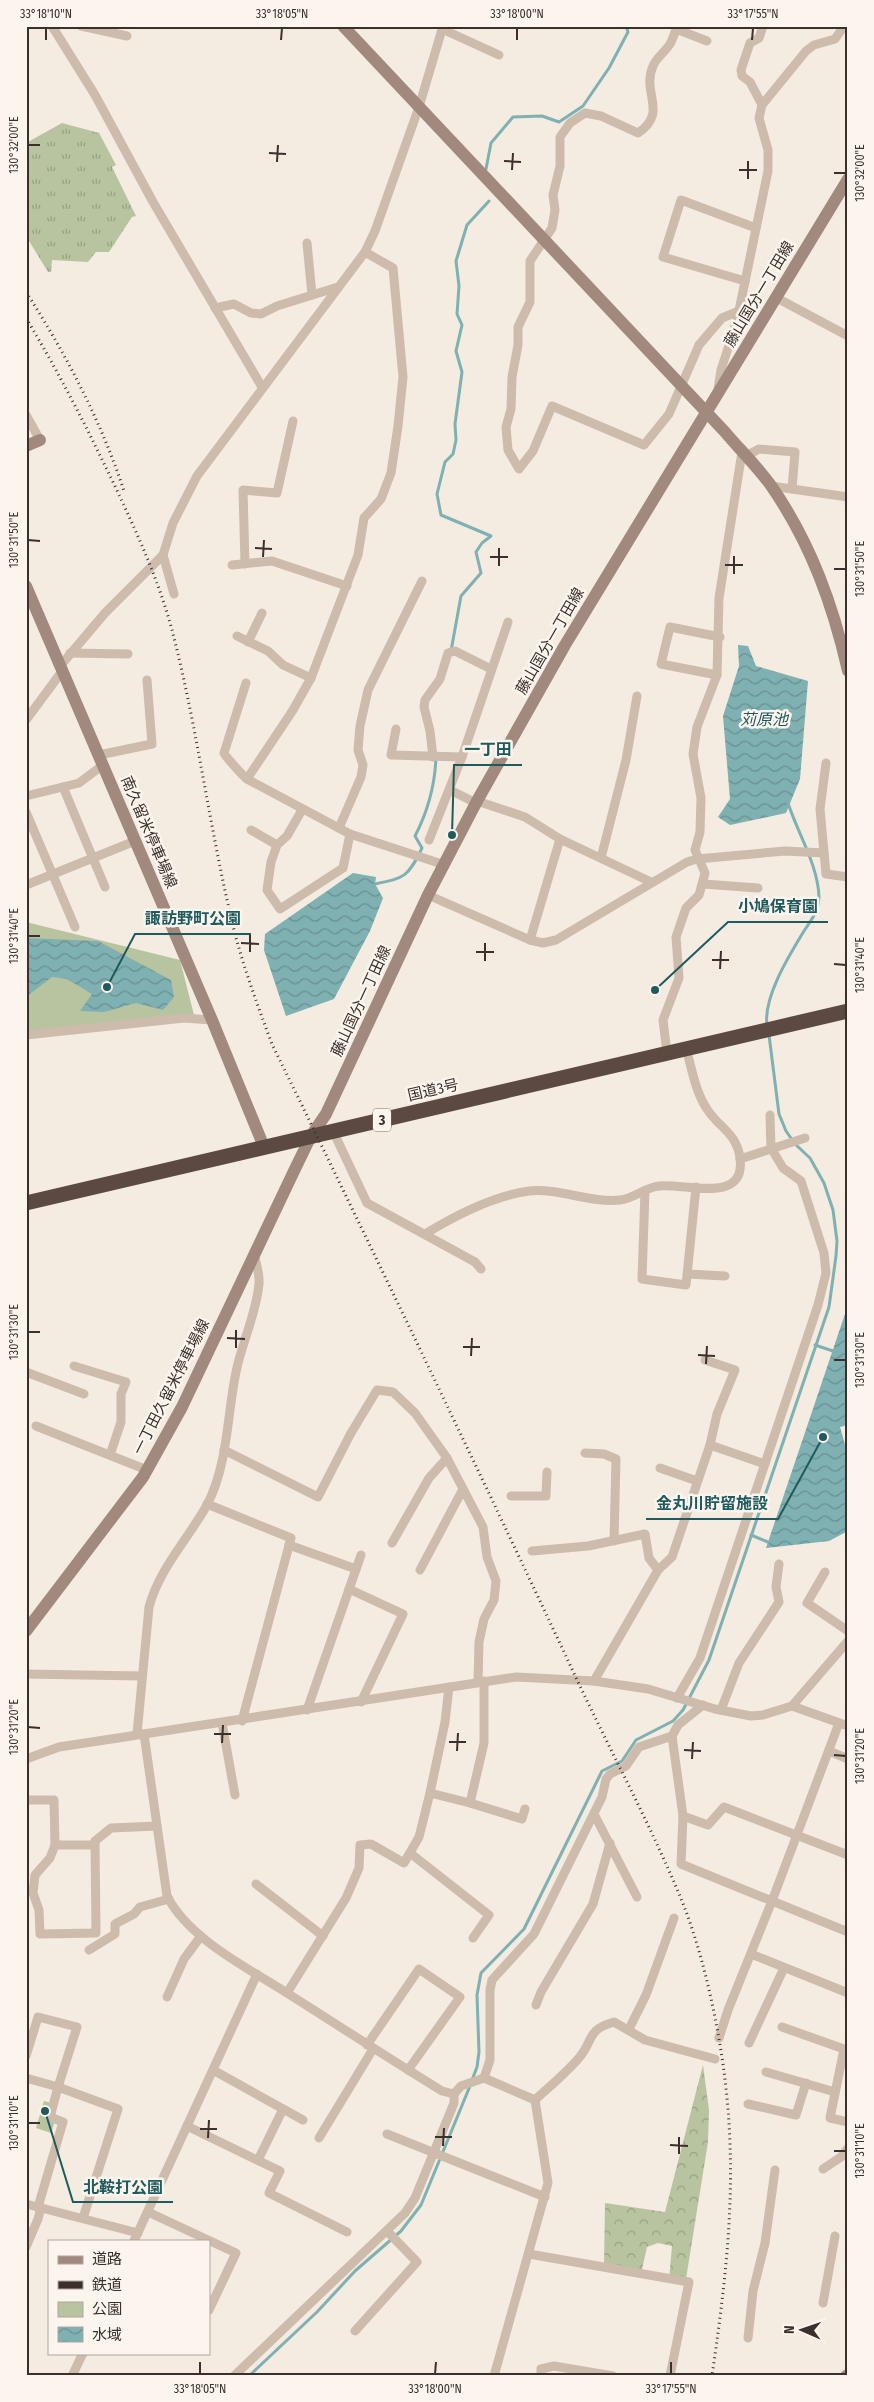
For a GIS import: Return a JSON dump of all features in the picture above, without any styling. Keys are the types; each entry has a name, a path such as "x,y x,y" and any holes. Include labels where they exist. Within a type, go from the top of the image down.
{"highway":[{"name":"国道3号","path":"26,1203 848,1011"}],"main road":[{"path":"344,26 683,387 771,486 798,528 818,569 844,635 848,671"},
{"name":"藤山国分一丁田線","path":"311,1136 326,1114 444,865 565,645 848,179"},
{"path":"26,446 40,440"},
{"name":"南久留米停車場線","path":"26,586 212,1020 264,1147"},
{"name":"一丁田久留米停車場線","path":"26,1631 147,1470 182,1407 311,1136"}],"street":[{"path":"52,26 96,95 153,202 262,387"},
{"path":"81,26 127,36"},
{"path":"762,105 750,82 742,76 741,70 750,43 759,38 764,26"},
{"path":"717,394 721,370 739,311 768,171 768,150 759,118 762,105 806,51 814,45 835,39 844,26"},
{"path":"26,720 62,668 70,653 105,613 163,554 173,523 197,476 364,252 375,231 419,107 442,28 499,55"},
{"path":"707,41 676,28 670,44 653,66 650,83 654,112 653,120 638,133 601,116 585,113 570,124 560,137 560,166 553,195 555,210 552,228 543,238 530,261 530,302 518,327 518,345 512,377 511,409 506,427 508,450 519,469 533,451 552,406 644,445 669,414 683,387 699,345 722,318 739,311"},
{"path":"745,281 663,257 681,200 756,228"},
{"path":"307,243 312,295"},
{"path":"247,779 293,710 311,678 358,555 364,518 381,499 391,473 403,377 393,268 364,252"},
{"path":"215,308 234,304 251,313 261,314 277,306 338,287"},
{"path":"775,297 848,336"},
{"path":"26,415 40,440"},
{"path":"245,564 244,490 277,493 293,421"},
{"path":"667,1052 663,1020 679,978 676,937 686,908 699,894 705,873 694,850 700,832 701,798 693,754 697,727 717,675 720,637 719,598 744,454 759,449 795,452 792,489"},
{"path":"771,486 848,497"},
{"path":"163,554 174,594"},
{"path":"232,565 272,561 347,586"},
{"path":"339,828 361,777 363,765 358,750 360,726 368,690 422,581"},
{"path":"248,642 262,613"},
{"path":"429,840 462,757 490,669 508,622"},
{"path":"717,675 661,664 670,626 720,637"},
{"path":"237,636 268,651 283,665 311,678"},
{"path":"433,757 430,730 424,707 425,700 440,679 448,652 455,651 490,669"},
{"path":"70,653 128,654"},
{"path":"26,796 79,784 101,760 152,744 147,680"},
{"path":"246,683 224,753 226,758 236,765 240,774 302,810 350,834 444,865"},
{"path":"601,858 626,760 637,696"},
{"path":"396,729 391,756 462,757"},
{"path":"826,762 820,809 826,874 848,877"},
{"path":"63,787 105,888"},
{"path":"450,790 477,802 525,817 560,839 651,882"},
{"path":"302,810 288,836 277,845 271,862 267,890 280,909 343,868 350,834"},
{"path":"26,812 75,927"},
{"path":"251,830 277,845"},
{"path":"530,940 560,839"},
{"path":"26,885 135,840"},
{"path":"428,896 530,940 543,943 556,940 687,862 697,859 785,851 824,853"},
{"path":"703,884 758,888"},
{"path":"26,1035 184,1018 212,1020"},
{"path":"425,1234 456,1215 491,1201 530,1191 621,1200 658,1186 716,1188 732,1185 738,1179 740,1159 734,1140 724,1126 708,1111 698,1093 686,1048"},
{"path":"678,1698 700,1658 818,1305 826,1272 824,1253 802,1181 783,1168 771,1148 770,1115"},
{"path":"333,1131 367,1204 475,1262 481,1269"},
{"path":"740,1159 804,1138"},
{"path":"645,1191 642,1280 686,1286 696,1187"},
{"path":"254,1254 260,1281 255,1308 236,1371 224,1450 215,1484 207,1504 154,1590 149,1607 141,1676 140,1734 169,1899 173,1908 201,1936 370,2047 442,2091 454,2094"},
{"path":"688,1274 725,1276"},
{"path":"594,1681 658,1570 672,1556 710,1445 717,1414 735,1370 705,1360"},
{"path":"74,1366 126,1382 121,1394 121,1422 110,1455"},
{"path":"26,1372 84,1394"},
{"path":"224,1450 318,1497 351,1433 377,1390 393,1392 415,1413 447,1458 483,1527 487,1557 496,1581 494,1600 484,1619 479,1642 484,1744 470,1802"},
{"path":"36,1426 147,1470"},
{"path":"710,1445 765,1464"},
{"path":"585,1453 604,1454 616,1459 614,1540"},
{"path":"392,1543 429,1478 447,1458"},
{"path":"660,1468 697,1481"},
{"path":"511,1496 546,1496 547,1472"},
{"path":"420,1570 464,1489"},
{"path":"207,1504 291,1538 242,1720"},
{"path":"532,1551 588,1546 644,1534 649,1558 658,1570"},
{"path":"289,1545 356,1569"},
{"path":"307,1710 361,1555"},
{"path":"721,1710 739,1663 779,1602 776,1587 780,1564"},
{"path":"825,1572 807,1603 848,1632"},
{"path":"349,1589 403,1614 361,1702"},
{"path":"26,1759 59,1747 516,1677 594,1681 648,1689 721,1710 752,1716 763,1715 792,1706 848,1642"},
{"path":"26,1674 141,1676"},
{"path":"288,1993 346,1898 359,1868 360,1845 371,1844 404,1863 419,1837 445,1722 449,1687"},
{"path":"703,1705 678,1726 672,1736 683,1816 681,1864 848,1932"},
{"path":"719,2038 829,1751 844,1725 792,1706"},
{"path":"222,1723 235,1795"},
{"path":"484,2078 490,2060 490,1990 492,1980 534,1934 602,1797 606,1779 610,1774 626,1766 639,1747 672,1736"},
{"path":"829,1751 848,1759"},
{"path":"430,1793 470,1802 522,1819 525,1809"},
{"path":"26,1800 54,1800 55,1845 50,1858 35,1875 33,1893 39,1910 40,1934 96,1933 95,1841 111,1828 157,1826"},
{"path":"683,1816 708,1825 724,1806 848,1855"},
{"path":"594,1814 638,1897"},
{"path":"536,2005 541,1992 593,1904 610,1843"},
{"path":"55,1845 95,1845"},
{"path":"410,1853 489,1915 473,1938"},
{"path":"256,1884 323,1936"},
{"path":"89,1950 115,1934 115,1924 134,1914 140,1907 169,1899"},
{"path":"629,2029 646,1995 674,1918"},
{"path":"167,1997 184,1959 201,1936"},
{"path":"751,1954 848,1993"},
{"path":"748,2043 784,1968"},
{"path":"319,2138 370,2047 419,1969 460,1997 408,2070"},
{"path":"26,2204 83,2218 136,2237 257,1974"},
{"path":"26,2056 38,2017 76,2027 50,2117 63,2122 39,2207 38,2219 26,2247"},
{"path":"535,2100 580,2058 589,2038 601,2026 614,2022 645,2040 714,2059"},
{"path":"782,2027 844,2049 830,2118 848,2122"},
{"path":"213,2070 303,2120"},
{"path":"766,2072 836,2092"},
{"path":"26,2078 118,2109 83,2218"},
{"path":"234,2376 405,2213 415,2198 454,2103 454,2094 461,2086 484,2078 535,2100"},
{"path":"748,2104 796,2115 806,2083"},
{"path":"494,2376 548,2183 535,2100"},
{"path":"258,2160 283,2109"},
{"path":"187,2126 280,2170 269,2193 347,2232"},
{"path":"387,2134 544,2197"},
{"path":"823,2169 841,2157 848,2148"},
{"path":"748,2338 753,2291 765,2244 775,2170"},
{"path":"148,2212 208,2240"},
{"path":"354,2331 417,2262 387,2231"},
{"path":"823,2303 835,2236"},
{"path":"210,2241 236,2253 210,2308"},
{"path":"529,2254 689,2282 670,2376"},
{"path":"72,2376 83,2354"},
{"path":"541,2376 541,2370 554,2366 578,2373 613,2376"}],"green space":[{"path":"62,123 99,133 116,165 112,167 136,216 132,217 109,252 96,252 88,262 52,260 51,272 48,272 26,236 26,143"},
{"path":"26,922 180,960 194,1015 26,1032"},
{"path":"703,2065 709,2110 708,2142 685,2285 669,2280 672,2246 658,2243 647,2247 641,2274 604,2266 605,2203 665,2212"},
{"path":"44,2101 51,2103 55,2121 51,2133 36,2128"}],"water":[{"name":"苅原池","path":"738,645 748,646 756,666 808,681 800,779 786,813 730,825 718,817 730,799 723,716 739,666"},
{"path":"353,873 376,877 375,884 383,898 370,931 334,999 286,1016 264,950 265,934"},
{"path":"26,938 98,941 171,980 174,997 163,1010 136,1003 104,1012 80,1011 92,994 67,979 52,977 26,997"},
{"path":"847,1308 848,1425 840,1427 846,1448 848,1447 848,1531 829,1541 766,1548"}],"waterway":[{"path":"486,169 491,143 513,117 542,116 559,122 583,106 609,68 628,32 626,26"},
{"path":"451,651 461,596 481,573 476,552 482,543 491,536 441,515 437,494 445,462 453,454 456,440 455,424 462,372 456,351 462,325 457,314 459,286 456,261 467,225 489,201"},
{"path":"375,884 393,880 404,875 409,871 422,848 415,836 430,798 436,757"},
{"path":"767,1026 769,1002 778,977 814,915 819,902 815,873 788,803"},
{"path":"472,2080 477,2067 479,2052 477,1995 481,1973 524,1929 602,1771 622,1761 636,1740 673,1721 683,1710 709,1660 829,1307 837,1241 833,1210 824,1183 810,1158 795,1144 786,1131 779,1114 769,1035"},
{"path":"815,1345 833,1351"},
{"path":"751,1535 768,1542"},
{"path":"249,2376 317,2312 355,2271 401,2231 421,2205 470,2086"}],"railway":[{"path":"26,292 55,339 81,388 105,439 124,491"},
{"path":"26,318 103,461 122,500 160,592 181,668 218,858 235,934 272,1044 656,1842 682,1901 694,1934 716,2022 729,2126 730,2208 723,2290 712,2376"}],"place":[{"name":"一丁田","path":"452,835"},
{"name":"諏訪野町公園","path":"107,987"},
{"name":"小鳩保育園","path":"655,990"},
{"name":"金丸川貯留施設","path":"823,1437"},
{"name":"北鞍打公園","path":"45,2111"}]}
